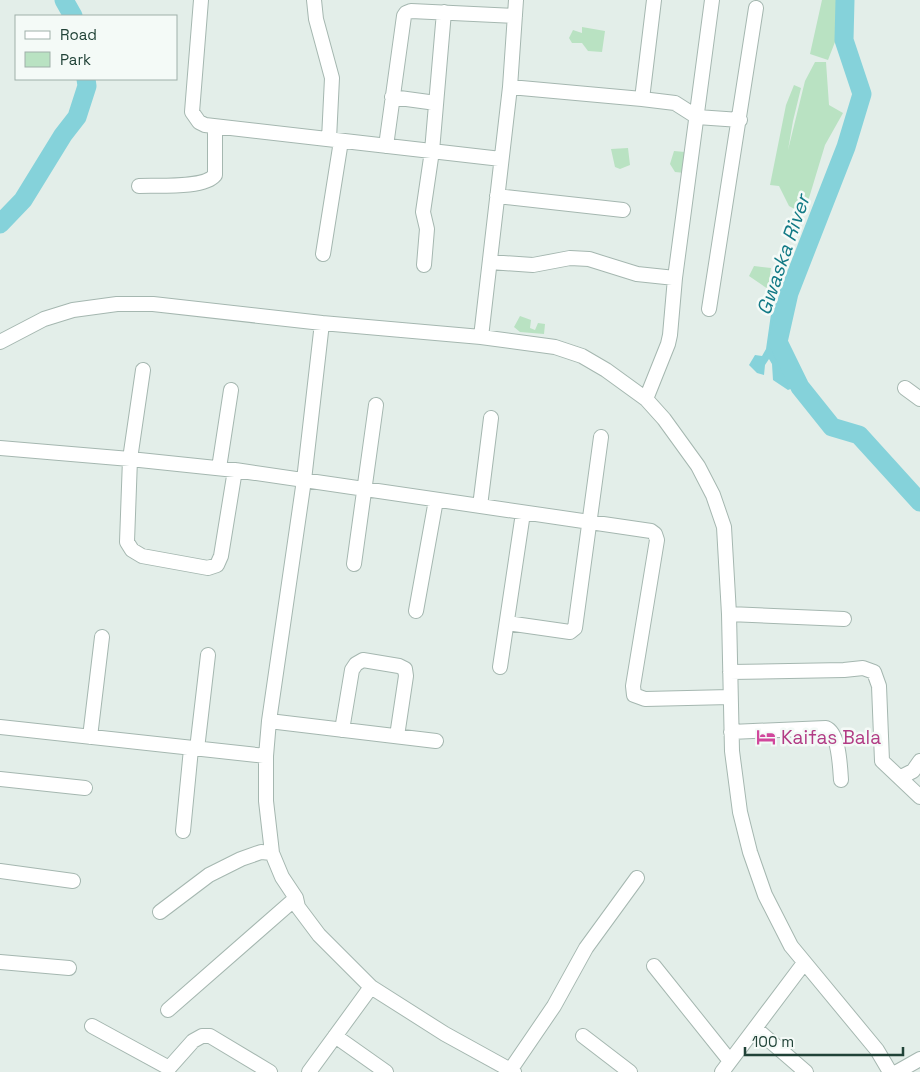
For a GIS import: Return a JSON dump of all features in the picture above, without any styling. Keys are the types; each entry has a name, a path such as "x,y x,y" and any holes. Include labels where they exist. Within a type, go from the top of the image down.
{"street":[{"path":"201,0 192,112 199,122 215,127 501,159"},
{"path":"314,0 316,19 332,78 335,140 323,254"},
{"path":"481,337 510,87 516,0"},
{"path":"642,98 654,0"},
{"path":"646,399 668,344 712,0"},
{"path":"709,309 756,8"},
{"path":"386,146 405,14 411,11 515,16"},
{"path":"424,265 427,229 423,212 432,152 444,12"},
{"path":"510,87 642,98 675,103 697,117 740,120"},
{"path":"392,97 436,103"},
{"path":"139,186 199,183 212,179 215,175 215,127"},
{"path":"497,196 623,210"},
{"path":"490,262 533,266 570,258 589,259 637,274 675,278"},
{"path":"0,342 44,319 73,310 117,304 153,304 322,323 481,337 555,347 582,356 606,370 646,399 679,439 698,466 713,495 724,527 729,614 731,732 736,782 740,812 750,852 765,895 791,946 877,1050 890,1072"},
{"path":"322,323 304,480 269,721 266,756 266,801 272,853 282,877 296,898 298,906 318,935 371,987 445,1034 513,1071 554,1006 590,942 637,878"},
{"path":"143,370 130,459 127,542 132,550 142,556 208,568 216,565 221,556 235,470"},
{"path":"905,388 920,399"},
{"path":"219,468 231,390"},
{"path":"354,564 376,404"},
{"path":"480,506 491,418"},
{"path":"507,623 570,632 573,630 601,437"},
{"path":"0,448 235,470 651,531 655,534 657,540 633,686 634,696 644,699 730,697"},
{"path":"416,611 436,500"},
{"path":"500,667 522,513"},
{"path":"729,614 844,619"},
{"path":"90,737 102,637"},
{"path":"183,831 208,655"},
{"path":"342,730 352,670 356,664 363,660 399,666 404,669 406,676 397,736"},
{"path":"730,672 863,668 874,672 879,686 882,760 920,798"},
{"path":"269,721 436,741"},
{"path":"0,727 266,756"},
{"path":"731,732 830,729 837,744 841,780"},
{"path":"901,777 913,771 920,761"},
{"path":"0,779 85,788"},
{"path":"160,912 209,875 254,854 261,852 272,853"},
{"path":"0,871 74,881"},
{"path":"168,1010 296,898"},
{"path":"0,962 69,968"},
{"path":"654,966 726,1067 804,963"},
{"path":"309,1072 371,987"},
{"path":"92,1026 172,1070 193,1041 202,1036 210,1036 270,1072"},
{"path":"755,1028 806,1072"},
{"path":"335,1036 386,1072"},
{"path":"583,1036 630,1072"},
{"path":"897,1072 920,1059"}],"green space":[{"path":"822,0 838,0 835,42 828,60 810,54"},
{"path":"582,27 605,31 602,52 588,51 582,43 572,43 569,38 573,30 582,33"},
{"path":"815,62 826,62 829,105 843,113 825,145 809,198 800,212 789,206 779,186 770,185 786,105 794,85 801,88 788,150 805,81"},
{"path":"628,148 630,165 620,169 615,167 611,149"},
{"path":"674,151 685,152 685,173 675,172 670,164"},
{"path":"754,266 771,268 768,289 749,276"},
{"path":"520,316 531,320 530,328 535,330 538,323 545,324 544,334 520,332 514,327"}],"water":[{"path":"778,301 785,301 776,344 798,386 788,390 773,380 772,364 769,359 765,365 764,375 757,373 749,365 755,355 762,356 766,349 771,314 768,311"}],"waterway":[{"name":"Gwaska River","path":"64,0 72,15"},
{"name":"Gwaska River","path":"845,0 844,40 862,94 846,147 789,293 778,342 800,387 832,427 859,435 920,502"},
{"name":"Gwaska River","path":"0,224 23,200 63,135 77,117 87,86 86,80"}],"place":[{"name":"Kaifas Bala","path":"766,737"}]}
